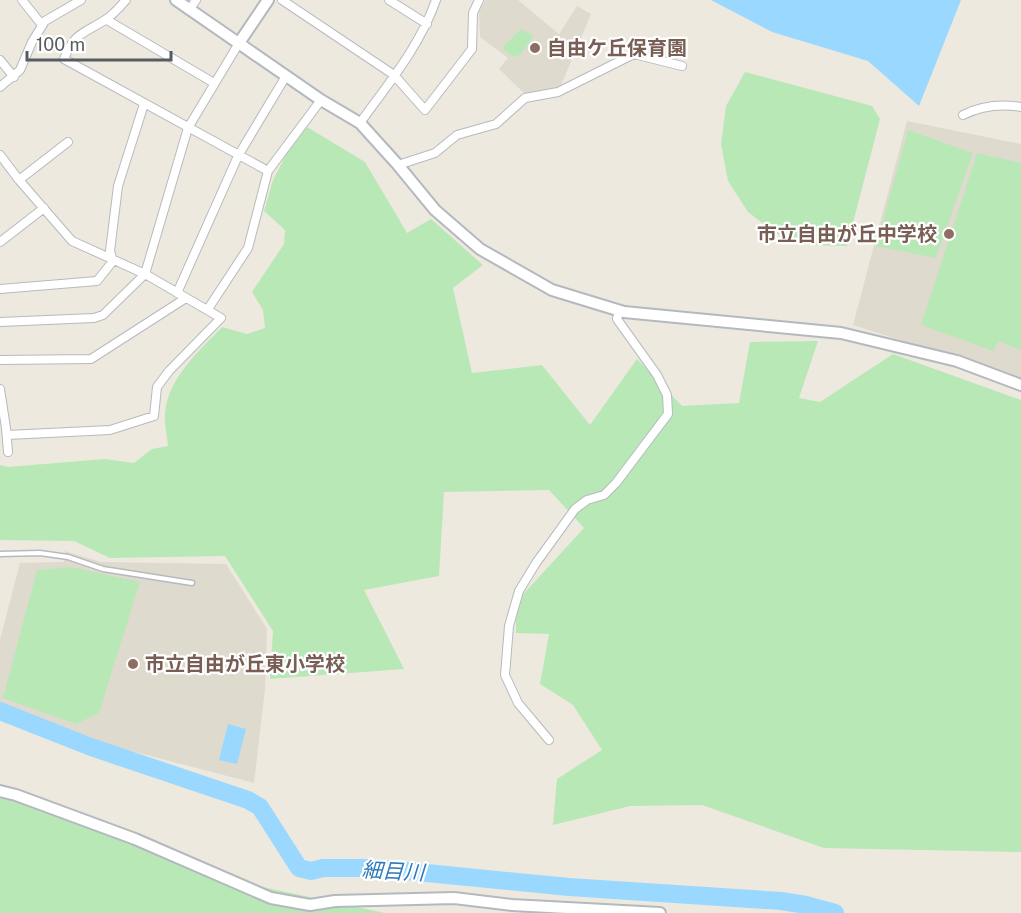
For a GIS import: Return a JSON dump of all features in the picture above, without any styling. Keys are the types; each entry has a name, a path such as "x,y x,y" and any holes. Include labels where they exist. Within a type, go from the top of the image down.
{"street":[{"path":"22,0 42,25"},
{"path":"0,87 20,70 32,42 45,21 81,0"},
{"path":"126,0 106,20 80,34 70,45 64,60 268,171"},
{"path":"176,0 193,5 239,43 321,100 360,123 435,210 480,249 552,290 619,311 690,320 841,333 957,361 1021,385"},
{"path":"0,322 94,318 103,315 145,274 188,128 239,43 268,0"},
{"path":"282,0 394,75 424,110 472,49 473,13 479,0"},
{"path":"389,0 428,24"},
{"path":"360,123 428,24 436,0"},
{"path":"106,20 214,83"},
{"path":"398,165 435,153 457,135 496,124 525,98 558,92 634,54 682,66"},
{"path":"0,60 14,76"},
{"path":"177,293 238,156 286,76"},
{"path":"208,309 248,248 268,171 321,100"},
{"path":"0,289 97,280 112,261 110,251 118,186 144,104"},
{"path":"963,115 975,109 1008,105 1021,107"},
{"path":"19,180 68,142"},
{"path":"0,155 72,241 145,274 221,318 169,371 157,387 154,416 110,430 5,430"},
{"path":"0,243 44,208"},
{"path":"0,360 91,359 186,298"},
{"path":"549,740 518,703 505,675 508,626 519,591 575,508 587,500 604,495 616,483 668,414 667,395 657,375 617,319 619,311"},
{"path":"0,395 8,452"},
{"path":"0,791 135,839 271,898 310,904 335,901 454,898 512,905 660,913"}],"lane":[{"path":"0,554 40,553 68,557 103,569 192,583"}],"shaded area":[{"name":"自由ケ丘保育園","path":"485,0 518,0 559,34 577,6 591,14 559,90 524,93 499,69 508,58 480,37 479,12"},
{"name":"市立自由が丘中学校","path":"907,121 1021,144 1021,379 853,325"},
{"name":"市立自由が丘東小学校","path":"65,551 101,562 226,564 267,629 265,689 254,783 97,742 0,704 0,640 20,563 64,562"}],"green space":[{"path":"521,29 534,36 521,54 513,57 502,48"},
{"path":"745,72 872,106 880,119 847,246 812,245 777,234 748,212 728,181 721,144 726,106"},
{"path":"307,127 365,162 407,233 431,219 483,265 453,288 472,373 542,365 590,425 637,359 682,406 739,403 750,342 818,341 799,398 820,402 893,354 1021,400 1021,852 824,848 702,805 630,806 553,825 557,779 602,750 573,705 540,684 549,634 516,633 516,602 584,528 549,490 444,492 439,576 364,590 404,669 270,679 273,631 225,556 110,558 74,541 0,540 0,465 8,467 105,459 134,463 152,449 168,446 165,425 167,400 186,366 222,327 247,334 265,328 263,310 252,292 284,244 285,230 264,211 273,180 287,153"},
{"path":"908,130 973,153 936,258 876,246"},
{"path":"977,153 1021,163 1021,350 998,341 993,351 921,325"},
{"path":"71,567 140,582 99,713 76,724 3,698 37,570"},
{"path":"0,787 21,790 108,822 215,877 385,913 0,913"}],"water":[{"path":"711,0 961,0 919,106 868,61 772,32"},
{"path":"228,724 246,729 237,764 219,760"}],"waterway":[{"name":"細目川","path":"0,711 91,747 248,800 260,807 299,868 311,871 323,868 376,868 569,887 781,901 835,913"}],"place":[{"name":"自由ケ丘保育園","path":"535,48"},
{"name":"市立自由が丘中学校","path":"949,234"},
{"name":"市立自由が丘東小学校","path":"133,664"}]}
